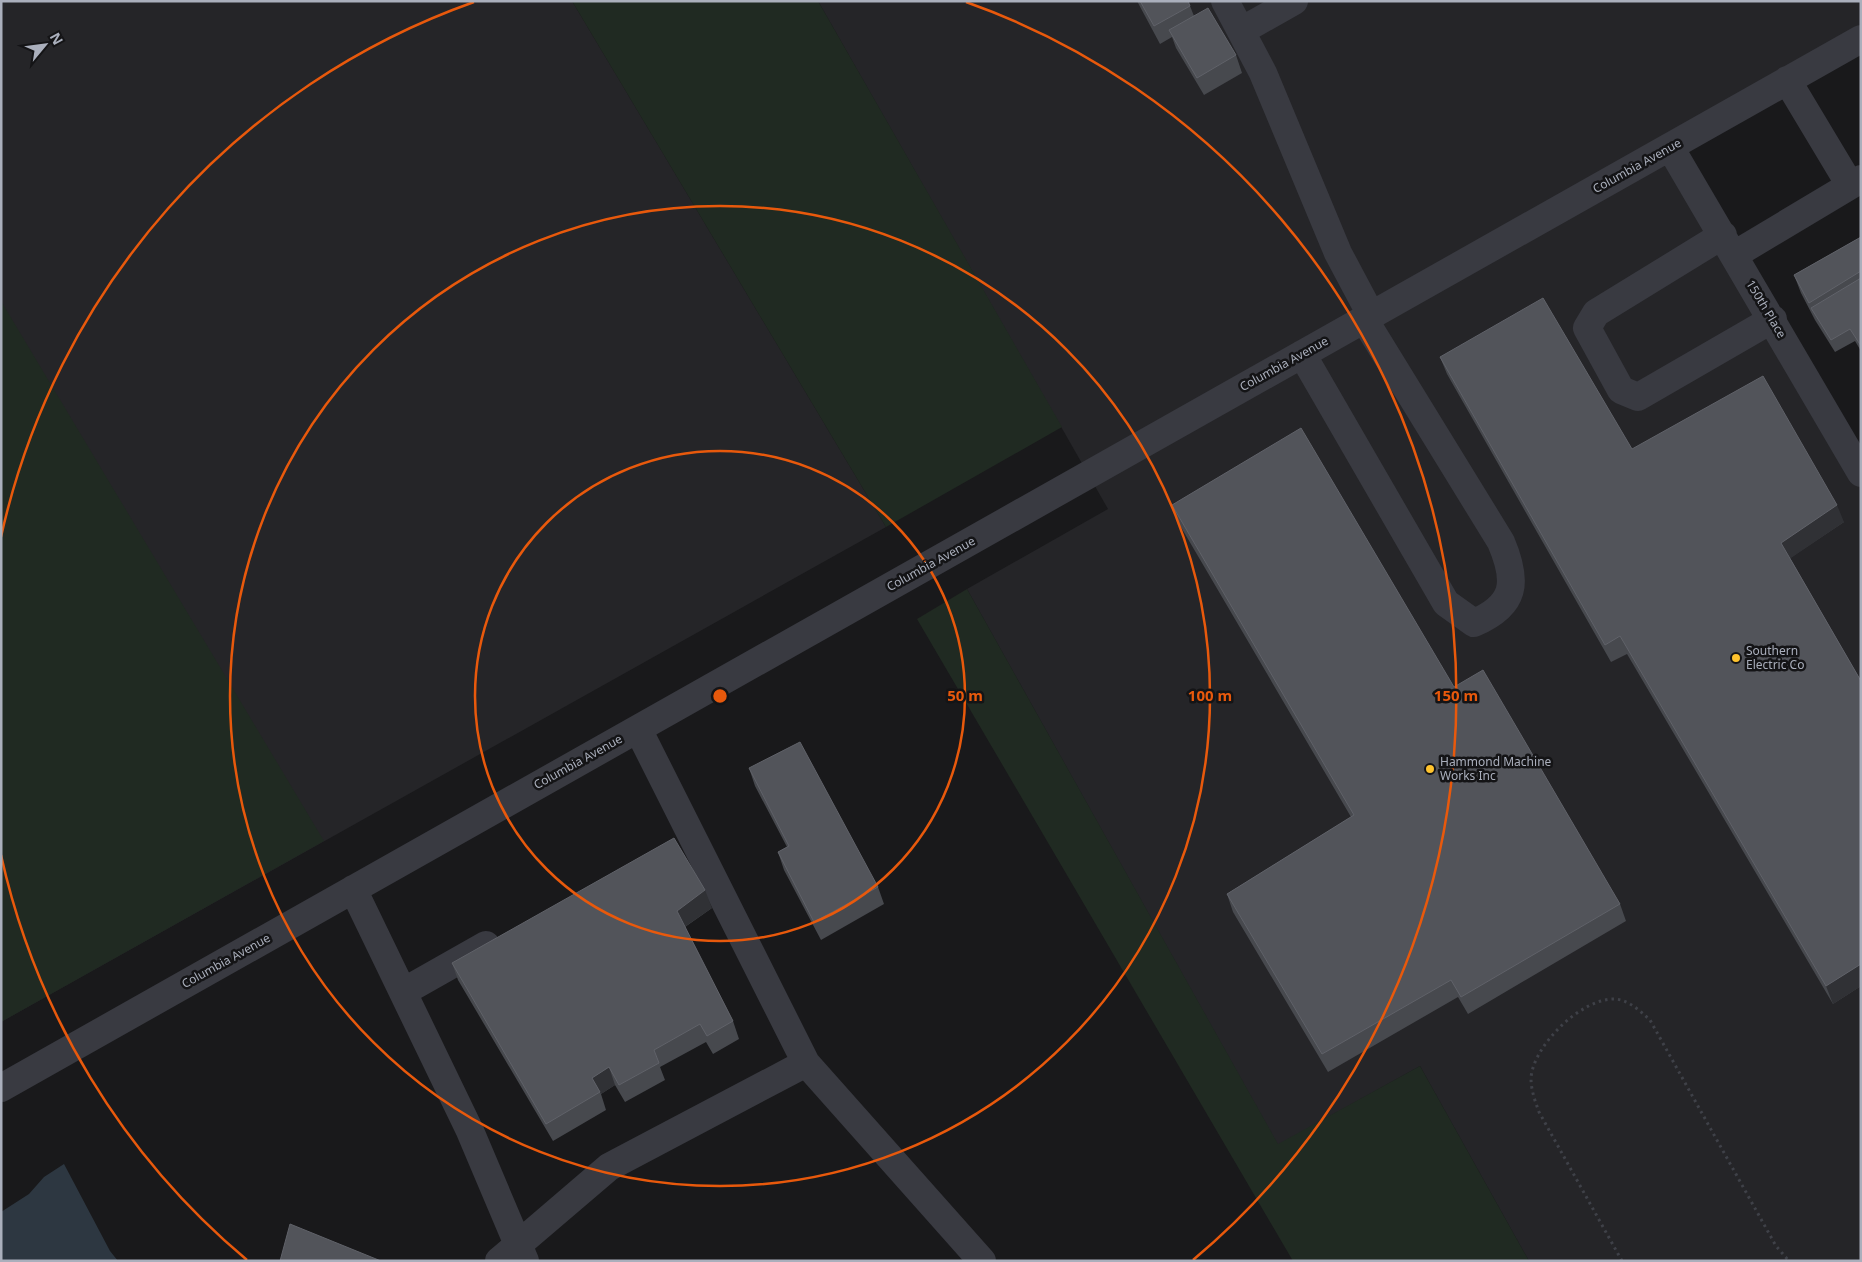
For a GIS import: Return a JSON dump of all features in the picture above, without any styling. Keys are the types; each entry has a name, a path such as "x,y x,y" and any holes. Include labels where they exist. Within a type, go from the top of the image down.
{"street":[{"path":"1225,1 1263,73 1338,253 1368,317 1501,542 1509,562 1511,583 1507,598 1494,614 1474,623 1446,603 1302,354"},
{"path":"1242,31 1294,1"},
{"name":"Columbia Avenue","path":"1,1088 1861,39"},
{"path":"1773,320 1638,397 1621,390 1587,328 1596,313 1856,182 1787,80"},
{"name":"150th Place","path":"1670,147 1861,473"},
{"path":"638,728 806,1063 982,1261"},
{"path":"664,845 690,830"},
{"path":"353,889 470,1131 523,1252"},
{"path":"404,992 507,933"},
{"path":"499,1261 523,1252 609,1167 806,1063"}],"path":[{"path":"1622,1261 1539,1112 1533,1097 1531,1078 1549,1038 1572,1016 1598,1002 1616,999 1634,1006 1650,1020 1776,1246 1789,1261"}],"shaded area":[{"path":"1,1 572,1 886,527 1,1022"},
{"path":"572,1 818,1 1062,427 886,527"},
{"path":"818,1 1861,1 1861,39 1670,147 1861,473 1861,1261 1529,1261 1420,1066 1278,1145 967,589 1108,509"},
{"path":"1,301 324,841 1,1022"},
{"path":"967,589 1278,1144 1420,1066 1529,1261 1293,1261 917,619"},
{"path":"64,1164 110,1251 118,1261 1,1261 1,1212 29,1194 44,1177"}],"building":[{"path":"1140,1 1188,1 1190,6 1154,26"},
{"path":"1208,8 1236,55 1197,78 1169,30"},
{"path":"1861,237 1861,271 1809,303 1794,275"},
{"path":"1861,278 1861,346 1850,329 1831,340 1811,308"},
{"name":"Southern Electric Co","path":"1543,298 1632,449 1763,376 1837,505 1781,543 1861,681 1861,964 1826,986 1620,636 1605,645 1440,357"},
{"name":"Hammond Machine Works Inc","path":"1301,428 1454,687 1483,670 1620,904 1461,997 1451,980 1322,1054 1227,894 1354,815 1172,505"},
{"path":"800,742 878,887 814,922 778,852 789,846 749,768"},
{"path":"674,838 705,890 677,911 733,1021 707,1036 700,1024 654,1050 659,1063 619,1085 609,1067 592,1078 600,1092 546,1124 452,963"},
{"path":"290,1224 381,1261 280,1261"}],"place":[{"name":"Southern Electric Co","path":"1736,658"},
{"name":"Hammond Machine Works Inc","path":"1430,769"}]}
